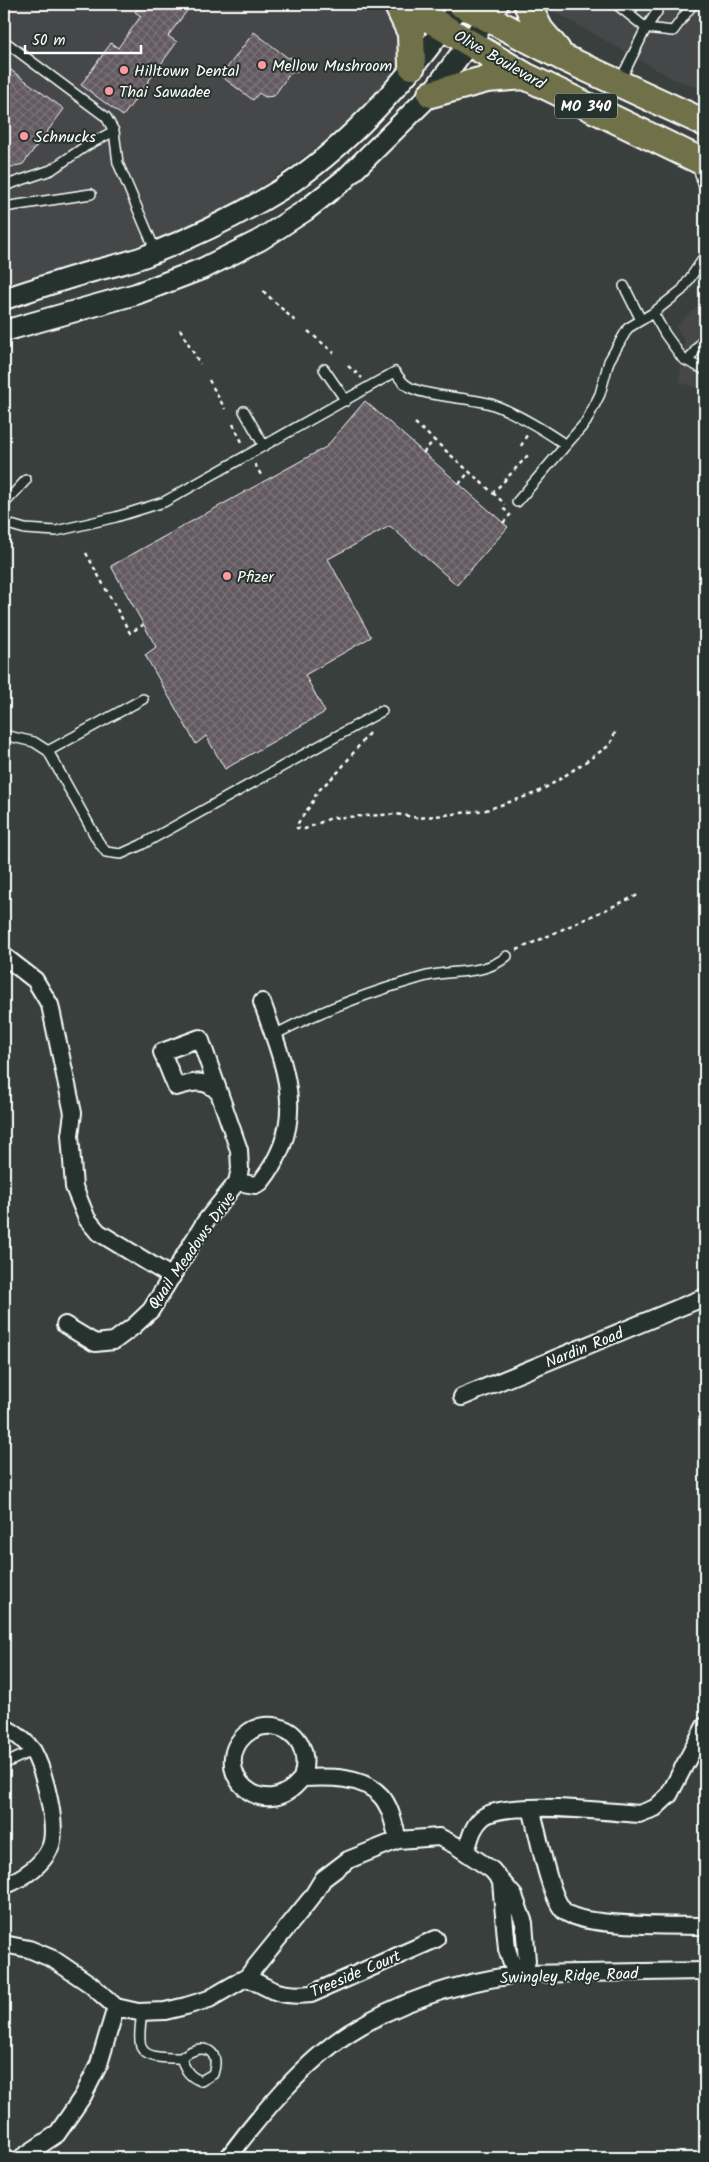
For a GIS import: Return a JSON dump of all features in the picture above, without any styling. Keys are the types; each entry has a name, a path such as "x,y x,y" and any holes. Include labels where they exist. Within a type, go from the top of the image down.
{"main road":[{"path":"397,4 411,33 412,66"},
{"name":"Olive Boulevard","path":"404,4 471,42 525,76 701,161"},
{"name":"Olive Boulevard","path":"461,4 493,11 564,58 705,123"},
{"path":"527,4 540,30 564,58"},
{"path":"431,94 487,79 525,76"}],"street":[{"path":"4,299 156,252 214,227 282,189 326,155 382,104 445,27 461,4"},
{"path":"4,331 136,294 204,268 260,240 306,210 345,179 431,94 493,11"},
{"path":"4,956 35,980 50,1005 72,1114 70,1135 74,1187 83,1211 98,1232 172,1278"},
{"path":"237,1182 255,1185 261,1182 284,1144 290,1121 288,1076 262,1002"},
{"name":"Quail Meadows Drive","path":"64,1325 95,1343 114,1341 151,1310 205,1222 237,1182 240,1169 238,1150 219,1094"},
{"name":"Nardin Road","path":"462,1397 705,1297"},
{"path":"265,1725 282,1727 293,1734 302,1745 305,1766 302,1778 293,1790 282,1796 272,1798 254,1795 244,1788 234,1770 233,1754 239,1741 251,1730 265,1725"},
{"path":"466,1852 472,1831 483,1816 499,1811 531,1808 639,1814 655,1808 669,1795 705,1726"},
{"path":"4,1727 16,1733 32,1751 42,1777 54,1826 50,1846 40,1863 20,1879 4,1886"},
{"path":"302,1778 326,1777 366,1785 381,1796 391,1814 398,1840"},
{"path":"531,1808 555,1898 564,1911 590,1922 705,1926"},
{"path":"4,1944 29,1950 53,1959 90,1984 116,2007 142,2011 165,2010 209,1999 247,1977 312,1897 323,1879 348,1860 398,1840 439,1837 466,1852 492,1870 501,1882 507,1948 512,1964 521,1974"},
{"name":"Treeside Court","path":"247,1977 275,1992 291,1996 310,1994 436,1939"},
{"name":"Swingley Ridge Road","path":"228,2158 257,2118 317,2058 348,2033 392,2009 449,1989 492,1978 521,1974 705,1971"},
{"path":"21,2158 57,2134 83,2096 99,2064 116,2007"}],"lane":[{"path":"616,4 646,28 673,31 693,4"},
{"path":"628,13 636,4"},
{"path":"619,84 646,28 657,12"},
{"path":"4,41 106,117 114,131 118,163 156,252"},
{"path":"4,186 52,170 86,146 114,131"},
{"path":"701,161 705,190"},
{"path":"4,207 91,194"},
{"path":"517,502 586,422 600,394 609,360 628,328 654,312 682,290 705,256"},
{"path":"624,286 641,320"},
{"path":"654,312 665,334 683,359 705,370"},
{"path":"688,361 705,337"},
{"path":"324,369 346,401"},
{"path":"4,523 25,528 56,531 116,518 164,502 395,372 406,385 426,392 493,404 551,434 566,445"},
{"path":"244,411 264,446"},
{"path":"4,504 26,480"},
{"path":"48,751 143,699"},
{"path":"4,735 34,742 48,751 98,841 106,852 121,854 141,845 382,711"},
{"path":"274,1035 317,1012 369,993 426,976 497,965 507,956"},
{"path":"4,1764 32,1751"},
{"path":"142,2011 138,2041 142,2050 149,2056 181,2058"}],"path":[{"path":"263,291 295,320"},
{"path":"180,329 200,364"},
{"path":"308,331 334,353"},
{"path":"348,366 364,379"},
{"path":"209,380 225,409"},
{"path":"414,423 493,493 530,453"},
{"path":"233,424 244,445"},
{"path":"423,452 434,440"},
{"path":"255,464 261,475"},
{"path":"459,484 469,472"},
{"path":"503,523 510,515 504,510 506,505"},
{"path":"86,554 130,633 143,625"},
{"path":"4,712 8,724"},
{"path":"371,717 372,730 339,771 317,792 296,828 305,829 331,818 396,814 419,818 486,810 536,793 556,781 610,745 616,730"},
{"path":"507,956 524,946 638,894"}],"shaded area":[{"path":"4,4 380,4 388,10 400,28 399,67 352,117 323,143 248,196 191,226 129,250 4,285"},
{"path":"544,4 705,4 705,90 673,79 544,6"},
{"path":"705,298 705,391 679,382 685,342 676,327"}],"building":[{"path":"142,4 192,4 168,36 177,42 123,116 81,85 111,43 118,48 141,16 135,12"},
{"name":"Mellow Mushroom","path":"254,32 288,58 293,57 297,72 290,73 274,96 265,97 259,93 253,100 221,76"},
{"name":"Schnucks","path":"4,65 64,109 23,164 4,169"},
{"name":"Pfizer","path":"365,401 508,527 457,585 390,526 328,559 371,637 305,675 325,712 225,769 206,736 196,744 145,655 156,647 111,566 326,447"}],"place":[{"name":"Mellow Mushroom","path":"262,65"},
{"name":"Hilltown Dental","path":"124,70"},
{"name":"Thai Sawadee","path":"109,91"},
{"name":"Schnucks","path":"24,136"},
{"name":"Pfizer","path":"227,576"}]}
